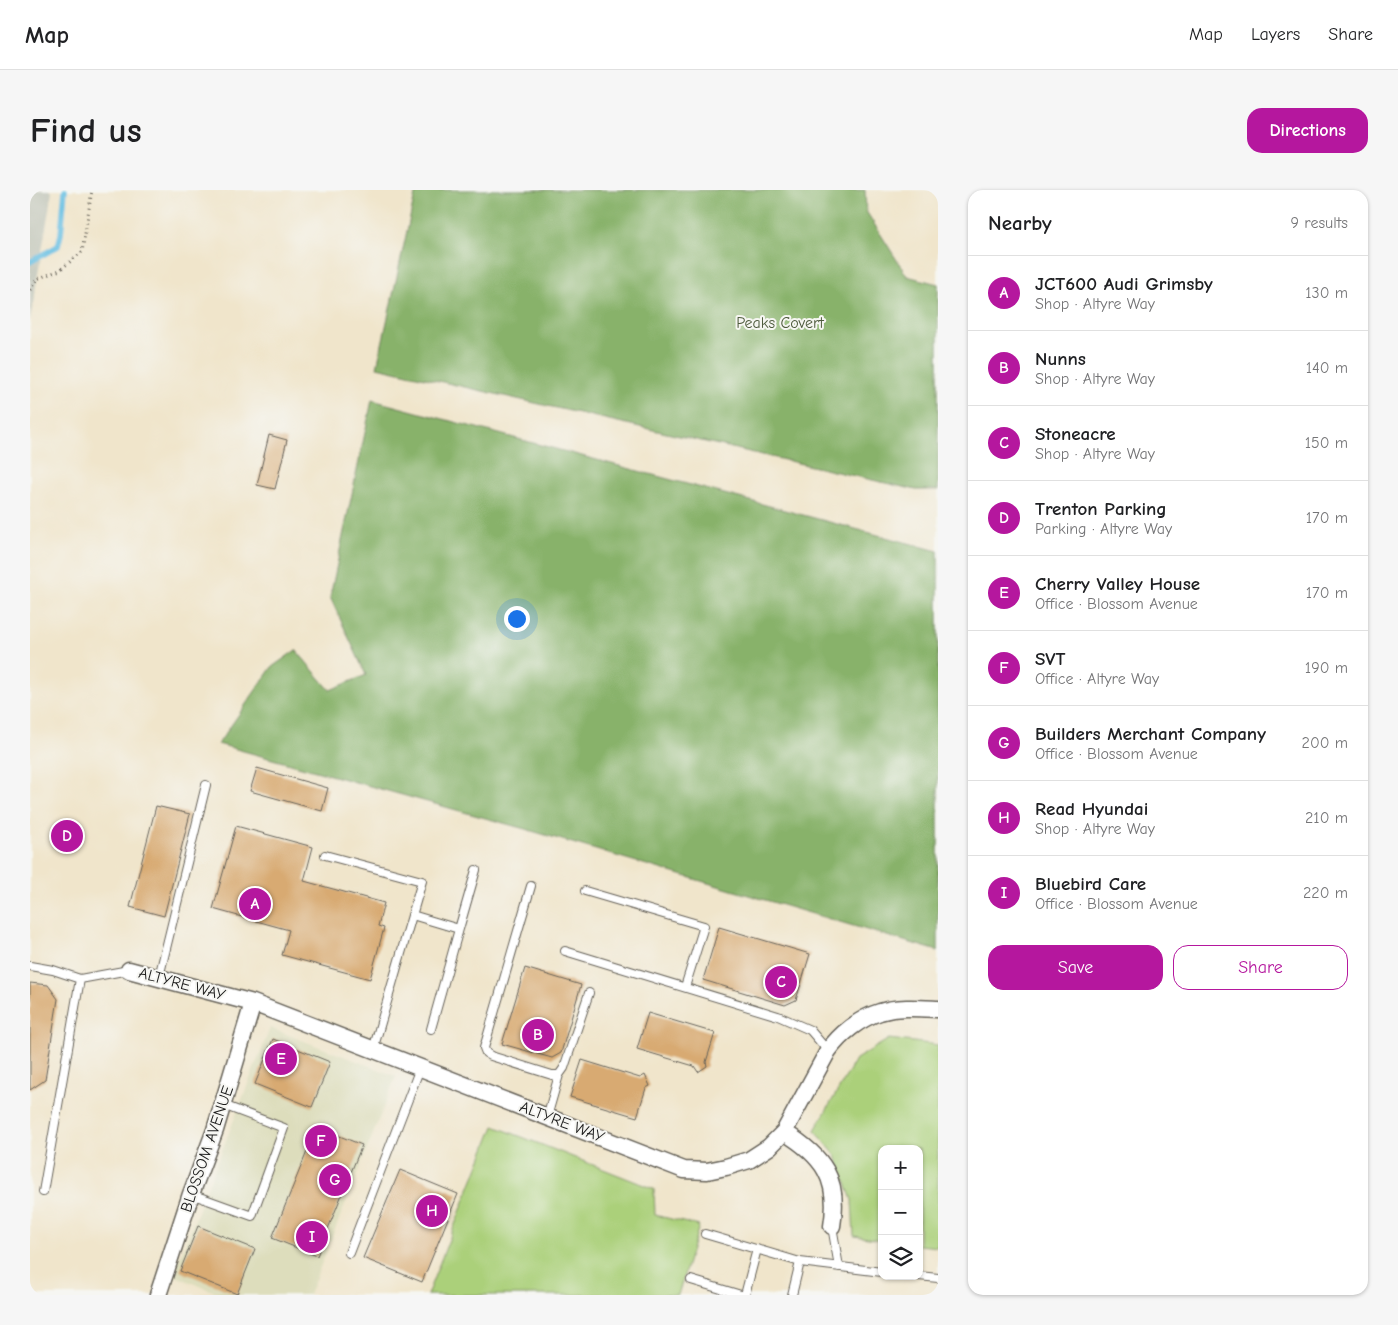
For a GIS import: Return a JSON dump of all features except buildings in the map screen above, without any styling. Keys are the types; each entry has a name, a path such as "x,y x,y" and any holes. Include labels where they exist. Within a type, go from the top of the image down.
{"street":[{"name":"ALTYRE WAY","path":"129,970 253,1003 684,1170 707,1171 748,1160 769,1147 784,1132 828,1051 835,1042 856,1024 880,1012 907,1009 938,1009"},
{"name":"BLOSSOM AVENUE","path":"158,1295 223,1105 253,1003"},
{"path":"784,1132 808,1148 824,1166 833,1195 832,1226"}],"lane":[{"path":"159,977 206,785"},
{"path":"325,855 422,881 373,1050"},
{"path":"431,1029 476,870"},
{"path":"531,886 484,1048 486,1053 491,1056 552,1076 560,1075"},
{"path":"584,891 704,926 685,987"},
{"path":"412,915 459,929"},
{"path":"565,951 778,1016 810,1030 828,1051"},
{"path":"30,966 53,970 80,980 129,970"},
{"path":"43,1192 80,980"},
{"path":"547,1117 588,993"},
{"path":"349,1253 420,1068"},
{"path":"191,1194 252,1216 284,1128 223,1105"},
{"path":"832,1226 839,1267"},
{"path":"705,1234 800,1262 878,1272"},
{"path":"746,1295 757,1249"},
{"path":"792,1295 800,1262"},
{"path":"923,1276 938,1278"},
{"path":"691,1280 741,1295"}],"path":[{"path":"30,290 37,279 60,270 82,252 92,190"}],"shaded area":[{"path":"30,190 50,190 52,192 30,321"},
{"path":"270,1028 396,1076 309,1295 222,1295 173,1275"}],"green space":[{"name":"Peaks Covert","path":"416,190 865,190 866,211 907,276 938,284 938,490 916,490 377,367"},
{"path":"372,400 938,551 938,951 525,829 218,744 272,667 296,650 330,690 366,675 330,597"},
{"path":"889,1039 938,1045 938,1247 923,1245 923,1145 878,1145 878,1239 854,1236 852,1200 836,1156 815,1130 856,1059"},
{"path":"494,1126 654,1189 655,1215 699,1226 678,1295 427,1295"}],"waterway":[{"path":"30,262 58,246 65,190"}],"place":[{"name":"Trenton Parking","path":"67,836"},
{"name":"JCT600 Audi Grimsby","path":"255,904"},
{"name":"Stoneacre","path":"781,982"},
{"name":"Nunns","path":"538,1035"},
{"name":"Cherry Valley House","path":"281,1059"},
{"name":"SVT","path":"321,1141"},
{"name":"Builders Merchant Company","path":"335,1180"},
{"name":"Read Hyundai","path":"432,1211"},
{"name":"Bluebird Care","path":"312,1237"}]}
